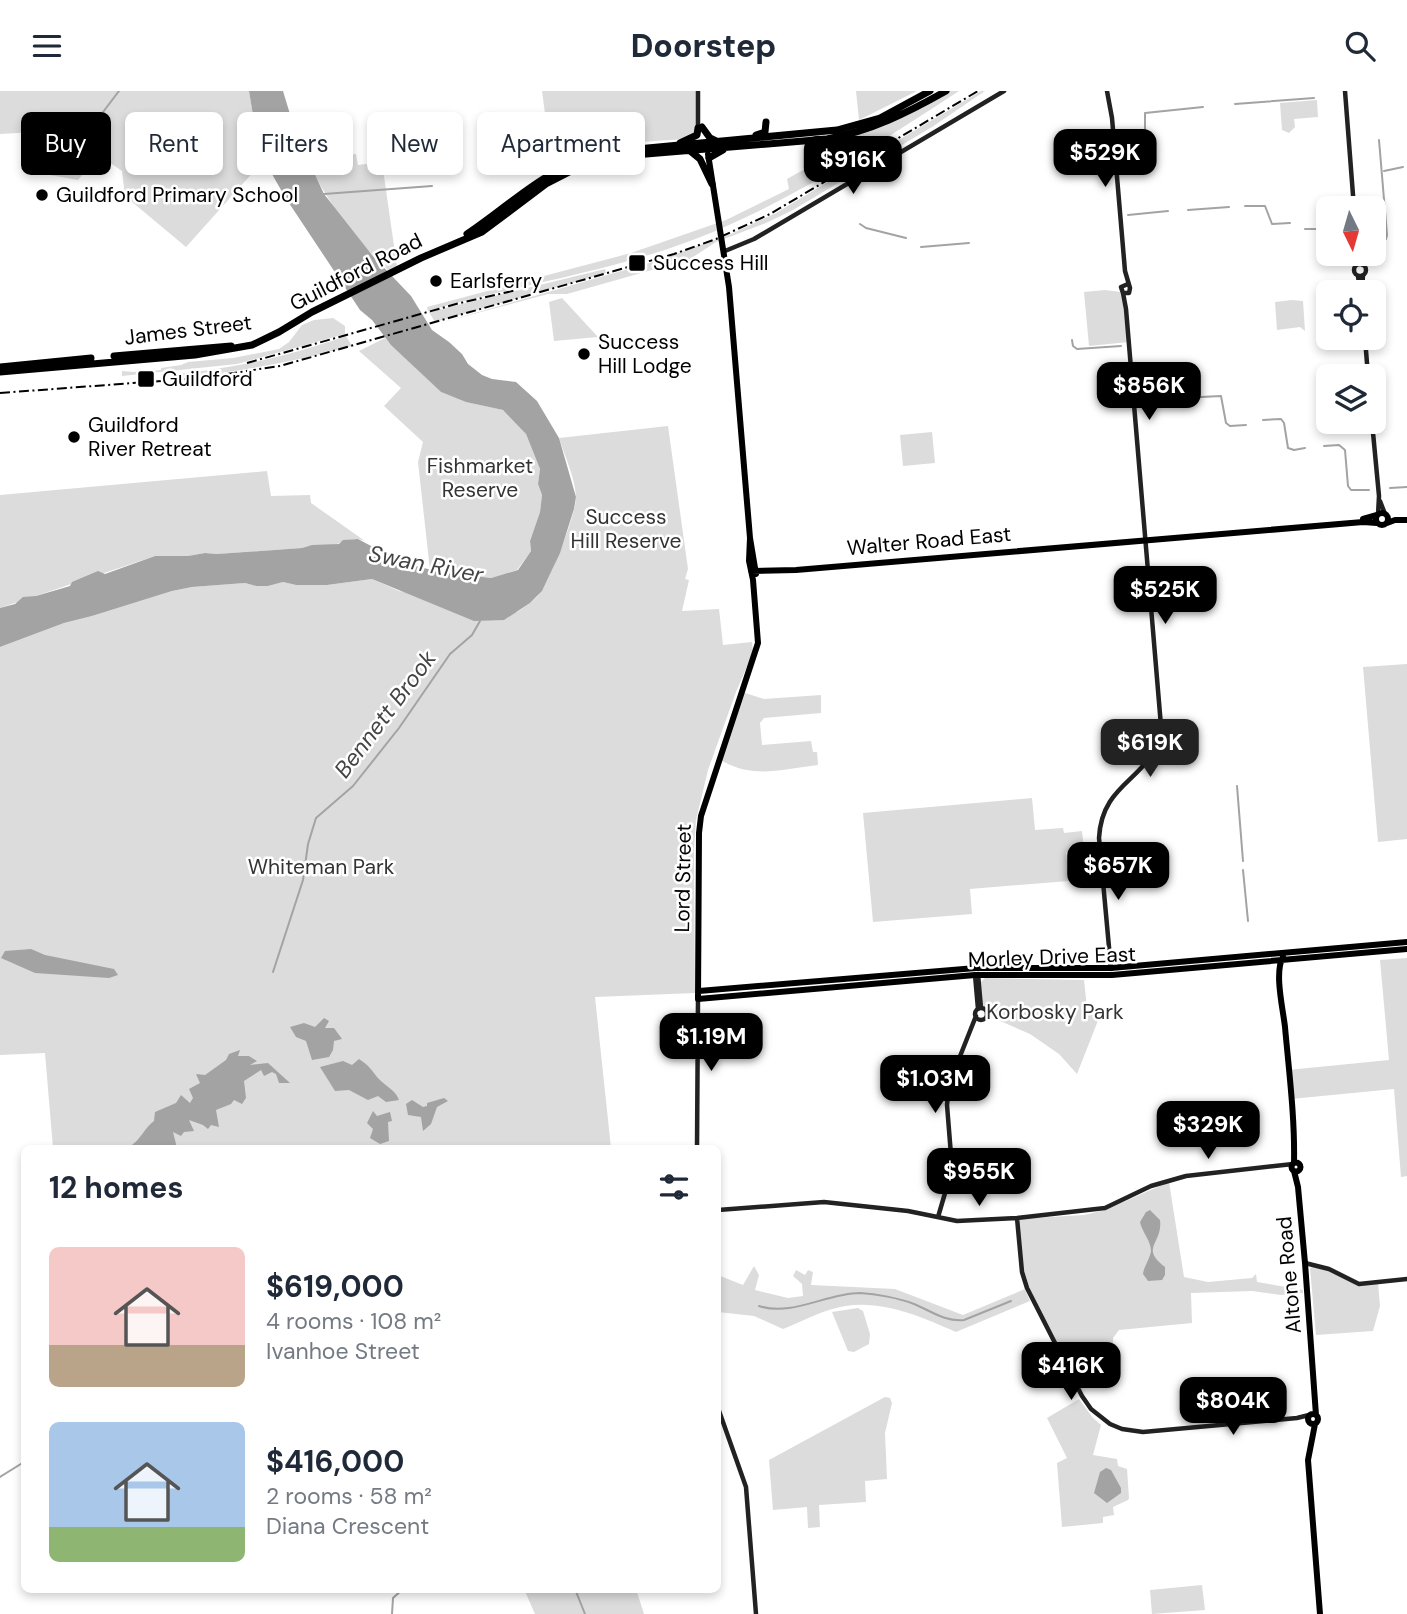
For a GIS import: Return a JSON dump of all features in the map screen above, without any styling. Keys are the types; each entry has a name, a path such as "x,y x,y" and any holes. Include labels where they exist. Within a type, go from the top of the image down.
{"highway":[{"name":"Guildford Road","path":"272,336 312,312 493,225 546,184 583,165 617,157 689,151 718,141 820,132 860,125 902,107 930,91"},
{"name":"Guildford Road","path":"457,241 528,187 563,167 602,154 674,146 730,148 848,135 886,123 946,91"},
{"path":"738,139 763,133 766,130 766,122"},
{"path":"674,146 692,139 700,127 710,138 718,141"},
{"path":"709,158 730,148"},
{"path":"689,151 700,159 712,184"},
{"name":"James Street","path":"0,369 238,345 272,336"},
{"name":"James Street","path":"0,369 188,355 237,349 272,336"},
{"path":"164,352 184,352 188,355"}],"main road":[{"name":"Lord Street","path":"705,146 718,207"},
{"name":"Lord Street","path":"699,995 701,816 754,657 758,637 725,248 705,146"},
{"name":"Walter Road East","path":"753,571 796,570 1407,517"},
{"name":"Morley Drive East","path":"1111,971 1407,942"},
{"name":"Morley Drive East","path":"699,995 976,973 1111,971 1407,949"},
{"path":"1266,954 1281,960 1291,952"},
{"name":"Altone Road","path":"1281,960 1284,964 1284,1024 1316,1384 1308,1452 1320,1614"}],"street":[{"path":"698,91 700,127 705,146"},
{"path":"725,248 754,239 1004,91"},
{"path":"1108,91 1125,271 1125,285 1121,290 1126,293"},
{"path":"1345,91 1353,196"},
{"path":"1356,266 1354,269 1360,275 1360,280"},
{"path":"1360,275 1366,270 1364,266"},
{"path":"1111,971 1099,838 1101,820 1109,801 1120,787 1142,769 1153,754 1161,726 1126,309 1126,293 1130,288 1125,285"},
{"path":"1373,434 1382,518"},
{"path":"938,1217 948,1183 951,1155 947,1095 957,1060 979,1009 976,973"},
{"name":"Lord Street","path":"697,1145 699,995"},
{"path":"972,1026 987,1014 979,1009"},
{"path":"976,1016 981,1020"},
{"path":"721,1210 824,1202 908,1210 967,1221 1105,1208 1151,1186 1186,1176 1296,1167"},
{"path":"1017,1217 1022,1272 1027,1288 1082,1396 1102,1420 1122,1429 1143,1431 1311,1419"},
{"path":"1306,1266 1329,1269 1359,1284 1407,1279"},
{"path":"721,1416 746,1487 755,1614"}],"green space":[{"path":"0,91 249,91 252,112 237,112 237,175 251,175 186,247 125,196 122,171 111,163 111,112 21,112 21,133 0,134"},
{"path":"542,91 698,91 698,125 685,139 645,142 645,112 544,112"},
{"path":"856,91 917,91 859,120"},
{"path":"948,91 959,91 828,173 726,227 625,262 428,311 427,307 631,253 726,220 789,189 787,179 812,165 811,144 853,136 886,125"},
{"path":"985,91 932,127 793,210 716,242 684,263 567,294 548,294 440,323 656,261 731,234 776,213"},
{"path":"1317,100 1318,117 1294,119 1295,127 1289,133 1282,130 1280,103"},
{"path":"353,154 356,154 358,165 367,164 367,175 384,175 397,267 389,271 342,219 315,175 353,175"},
{"path":"50,175 82,175 78,180"},
{"path":"605,269 606,273 435,322 429,312"},
{"path":"1084,292 1121,292 1129,342 1089,346"},
{"path":"562,298 598,337 554,341 549,302"},
{"path":"1303,301 1305,331 1300,327 1277,330 1275,302"},
{"path":"333,318 345,326 345,334 237,364 122,376 122,371 161,370 188,362 233,358 279,349 289,342 302,325 314,320"},
{"path":"346,336 352,346 308,357 219,373 174,378 173,374 261,361"},
{"name":"Fishmarket Reserve","path":"385,338 441,392 467,402 503,410 526,434 540,469 538,484 542,495 540,512 530,541 531,551 517,570 491,578 430,570 418,462 423,442 384,406 401,388 359,351"},
{"name":"Whiteman Park","path":"668,426 688,569 685,579 689,580 682,611 719,609 723,645 752,642 753,652 708,770 696,820 695,993 595,997 611,1145 53,1145 45,1053 0,1055 0,647 64,623 172,591 245,583 256,586 283,582 296,585 327,585 372,579 399,591 517,612 542,590 563,544 575,505 574,482 559,438"},
{"path":"932,432 935,463 903,466 900,435"},
{"path":"267,471 271,496 310,495 311,503 365,541 354,539 333,545 302,548 155,556 0,608 0,495"},
{"path":"1407,664 1407,839 1378,842 1363,667"},
{"path":"742,692 764,699 821,695 821,713 764,718 760,723 762,745 811,741 813,752 817,752 818,765 756,771 719,759"},
{"path":"1032,798 1035,830 1063,828 1064,833 1082,831 1084,850 1066,852 1069,881 970,889 972,914 873,922 863,813"},
{"path":"1407,958 1407,1176 1401,1177 1394,1089 1291,1099 1288,1070 1389,1060 1380,960"},
{"name":"Korbosky Park","path":"985,978 1084,980 1087,1008 1099,1018 1077,1074 1059,1054 1030,1034 991,1017 982,1006 981,982"},
{"path":"1169,1182 1184,1277 1208,1282 1252,1278 1256,1274 1257,1282 1303,1290 1303,1293 1191,1293 1192,1323 1119,1330 1113,1338 1114,1357 1073,1378 1034,1303 1022,1270 1017,1219 1084,1215 1105,1210"},
{"path":"754,1266 759,1275 755,1290 788,1298 803,1296 802,1284 793,1276 796,1270 805,1275 808,1270 813,1272 811,1285 895,1289 963,1315 1025,1289 1030,1301 956,1332 894,1309 862,1305 829,1310 783,1329 754,1316 721,1312 721,1276 743,1285"},
{"path":"1316,1266 1329,1269 1355,1283 1378,1283 1380,1306 1373,1331 1316,1335 1310,1268"},
{"path":"858,1308 863,1311 870,1334 869,1344 854,1352 848,1351 832,1312"},
{"path":"885,1397 890,1398 892,1403 885,1433 887,1479 865,1481 866,1502 819,1505 820,1527 808,1528 807,1507 773,1510 769,1460"},
{"path":"1079,1399 1101,1425 1093,1455 1117,1459 1118,1466 1127,1469 1129,1498 1113,1507 1114,1515 1103,1517 1103,1523 1062,1527 1057,1463 1067,1458 1047,1418"},
{"path":"1202,1585 1205,1610 1152,1614 1150,1590"},
{"path":"526,1593 637,1593 644,1614 535,1614"}],"shaded area":[{"name":"Swan River","path":"249,91 283,91 289,112 252,112"},
{"name":"Swan River","path":"273,175 315,175 324,194 372,255 411,296 432,330 449,342 468,364 482,375 516,382 537,401 559,438 576,497 560,553 542,591 530,603 504,620 474,621 372,579 327,585 296,585 283,582 268,586 245,583 192,587 64,623 0,647 0,608 15,604 23,597 70,586 72,582 98,571 105,574 155,556 302,548 358,539 401,562 440,572 491,578 518,570 531,551 530,541 540,512 542,495 538,484 540,469 526,434 503,410 466,402 441,392 391,345 372,320 360,310"},
{"path":"31,949 45,955 114,969 118,975 109,978 35,973 1,958 5,951"},
{"path":"324,1018 329,1021 325,1028 334,1028 342,1039 334,1041 329,1057 312,1060 306,1041 296,1037 290,1027 304,1023 315,1027"},
{"path":"240,1050 238,1056 249,1056 257,1061 250,1065 268,1063 290,1083 279,1083 276,1074 272,1072 264,1076 261,1070 244,1081 246,1098 242,1104 234,1100 216,1110 219,1127 211,1125 208,1129 189,1120 194,1131 184,1132 181,1136 173,1132 176,1145 132,1145 154,1121 155,1112 176,1103 181,1095 190,1103 193,1098 189,1089 200,1083 196,1074 205,1075 226,1060 229,1054"},
{"path":"359,1059 399,1100 386,1102 378,1096 368,1100 349,1090 335,1091 320,1067 343,1061 352,1065"},
{"path":"444,1098 448,1101 437,1107 431,1124 423,1131 421,1117 408,1115 406,1104 412,1100 423,1107 427,1106 427,1103"},
{"path":"373,1111 377,1116 390,1112 392,1121 388,1122 389,1141 380,1144 370,1138 373,1129 367,1123"},
{"path":"1150,1210 1160,1220 1153,1250 1157,1260 1165,1267 1165,1275 1162,1280 1148,1281 1143,1274 1151,1247 1140,1222"},
{"path":"1106,1468 1111,1470 1121,1488 1121,1493 1107,1503 1094,1493 1100,1472"}],"waterway":[{"path":"103,112 119,91"},
{"path":"1235,104 1314,98"},
{"path":"1145,140 1145,113 1203,107"},
{"path":"1379,140 1384,196"},
{"path":"1384,171 1403,167"},
{"path":"324,194 432,186"},
{"path":"1245,206 1265,206 1272,224 1290,223"},
{"path":"1188,210 1229,207"},
{"path":"1128,215 1168,211"},
{"path":"1386,223 1386,239"},
{"path":"860,224 906,238"},
{"path":"1305,229 1316,229"},
{"path":"921,247 969,243"},
{"path":"1072,340 1077,349 1121,346"},
{"path":"1201,397 1221,396 1226,423 1230,426 1246,425"},
{"path":"1263,420 1281,419 1288,448 1305,448"},
{"path":"1324,446 1339,445 1345,450 1348,486 1351,490 1369,490"},
{"path":"1390,488 1407,487"},
{"name":"Bennett Brook","path":"273,972 303,880 308,844 316,818 353,786 399,728 450,654 472,635 480,621"},
{"path":"1237,786 1243,861"},
{"path":"1243,870 1248,921"},
{"path":"759,1306 784,1309 860,1293 901,1300 944,1318 964,1320 1011,1301"},
{"path":"0,1477 21,1464"},
{"path":"392,1614 393,1598 399,1593"},
{"name":"Bennett Brook","path":"577,1593 585,1614"}],"railway":[{"path":"0,393 200,378 280,366 674,254 716,239 770,214 978,91"},
{"path":"247,363 456,304 517,290"}],"place":[{"name":"Guildford Primary School","path":"42,195"},
{"name":"Success Hill","path":"637,263"},
{"name":"Earlsferry","path":"436,281"},
{"name":"Success Hill Lodge","path":"584,354"},
{"name":"Guildford","path":"146,379"},
{"name":"Guildford River Retreat","path":"74,437"}],"park label":[{"name":"Success Hill Reserve","path":"626,529"}]}
